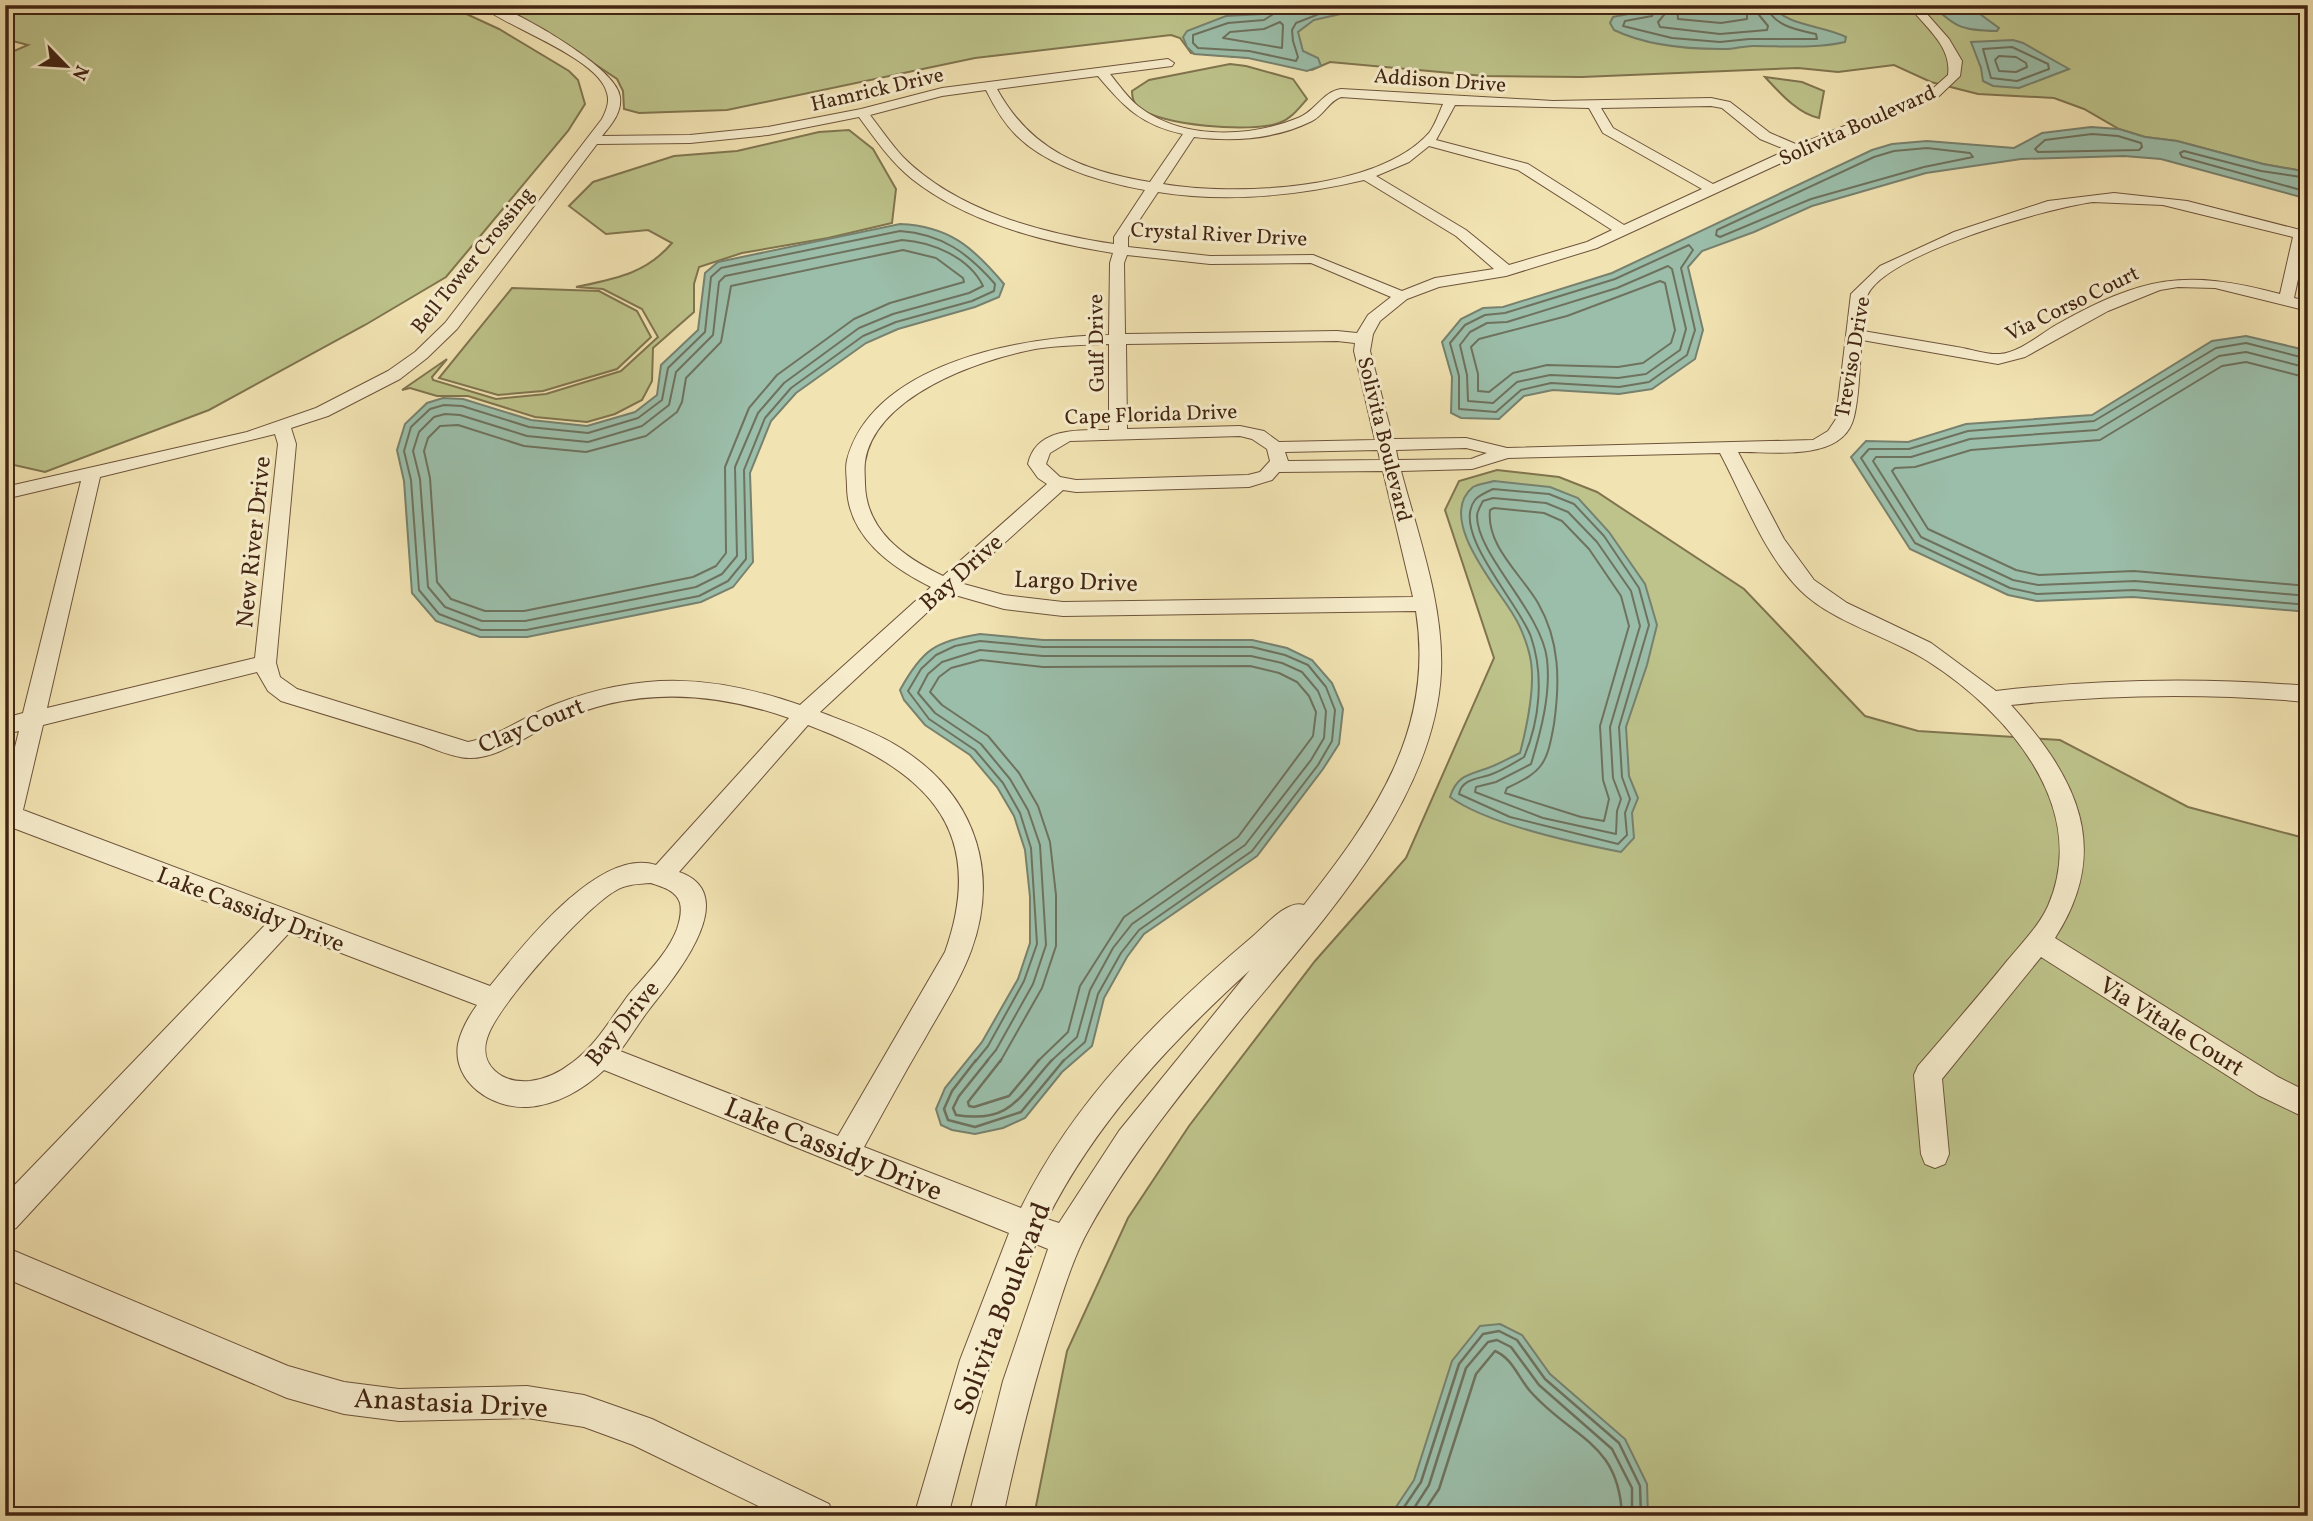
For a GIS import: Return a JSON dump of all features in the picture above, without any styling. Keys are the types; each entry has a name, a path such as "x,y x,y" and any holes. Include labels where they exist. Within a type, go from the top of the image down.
{"street":[{"name":"Bell Tower Crossing","path":"5,493 213,446 282,426 360,394 401,370 433,345 451,326 593,140 608,120 614,106 615,96 606,79 555,43 485,5"},
{"name":"Solivita Boulevard","path":"986,1516 1002,1442 1032,1336 1078,1219 1164,1093 1238,1007 1386,813 1414,753 1424,715 1430,672 1424,604 1362,351 1364,339 1374,318 1402,296 1435,284 1506,271 1566,255 1798,150 1926,97 1950,80 1956,71 1955,55 1913,5"},
{"name":"Hamrick Drive","path":"593,140 670,140 799,127 926,95 1168,64"},
{"name":"Addison Drive","path":"1101,71 1136,111 1158,122 1199,132 1249,133 1291,126 1318,111 1326,98 1337,93 1451,102 1594,106 1722,104 1765,136 1798,150"},
{"path":"989,85 1011,124 1033,143 1083,169 1154,188 1167,195 1273,192 1320,186 1365,175 1399,162 1430,142 1447,119 1451,102"},
{"path":"1594,106 1608,130 1711,189"},
{"name":"Crystal River Drive","path":"862,113 898,159 944,195 991,217 1036,233 1121,251 1210,260 1313,259 1402,296"},
{"path":"1167,195 1199,132"},
{"name":"Gulf Drive","path":"1118,435 1116,263 1121,251 1121,237 1154,188 1199,132"},
{"path":"1430,142 1523,167 1623,231"},
{"path":"1365,175 1461,233 1506,271"},
{"name":"Treviso Drive","path":"1385,444 1472,443 1507,453 1817,445 1835,435 1845,419 1860,293 1870,280 1889,268 1959,235 2070,201 2094,197 2168,202 2305,235"},
{"path":"2286,300 2305,235"},
{"path":"1121,251 1138,240"},
{"name":"Via Corso Court","path":"1855,334 1998,359 2025,353 2063,327 2157,286 2178,282 2210,284 2308,306"},
{"name":"Largo Drive","path":"1364,339 1338,336 1031,344 956,365 904,395 868,434 855,470 856,500 865,522 881,543 903,562 947,585 1008,604 1054,609 1424,604"},
{"name":"New River Drive","path":"265,663 287,444 282,426"},
{"name":"Cape Florida Drive","path":"1059,483 1044,475 1039,468 1038,456 1046,446 1068,436 1240,431 1258,435 1275,447 1385,444"},
{"path":"1059,483 1076,486 1249,481 1266,476 1276,467 1279,456 1275,447"},
{"path":"1727,449 1785,557 1808,586 1839,608 1927,650 1993,699 2036,749 2062,797 2071,827 2069,883 2060,908 2039,942 1928,1075 1935,1154"},
{"name":"Treviso Drive","path":"1391,465 1479,464 1507,453"},
{"path":"1276,467 1391,465"},
{"path":"8,811 34,719 92,473"},
{"name":"Bay Drive","path":"662,875 804,715 1059,483"},
{"path":"5,726 265,663"},
{"name":"Clay Court","path":"265,663 269,678 276,688 289,695 468,750 491,745 548,716 584,702 652,689 693,687 770,702 804,715 893,752 925,776 940,792 959,821 968,851 971,873 966,925 945,979 845,1152"},
{"path":"1993,699 2047,692 2190,687 2308,694"},
{"name":"Lake Cassidy Drive","path":"8,811 16,819 495,1000"},
{"name":"Bay Drive","path":"640,874 662,875 683,887 689,895 694,910 692,927 680,950 599,1055 575,1077 547,1090 518,1094 493,1087 477,1074 471,1055 476,1029 495,1000 573,908 616,878 640,874"},
{"name":"Solivita Boulevard","path":"931,1516 978,1350 1029,1225 1068,1156 1117,1088 1151,1048 1205,994 1338,879"},
{"path":"5,1217 284,922"},
{"name":"Via Vitale Court","path":"2039,942 2268,1086 2308,1106"},
{"name":"Lake Cassidy Drive","path":"599,1055 1068,1242"},
{"name":"Anastasia Drive","path":"5,1262 306,1388 345,1398 400,1405 527,1402 584,1411 640,1432 817,1516"}],"green space":[{"path":"5,5 447,5 499,29 569,71 578,80 585,104 568,131 446,277 365,325 209,410 45,472 5,463 5,50 12,52 28,45 5,39"},
{"path":"492,5 2217,6 2308,15 2308,172 2263,164 2177,141 2145,137 2119,129 2084,109 2054,98 1978,94 1931,82 1894,65 1838,72 1798,68 1582,77 1484,76 1330,62 1312,70 1263,59 1191,53 1180,38 1171,35 975,58 727,110 639,113 624,109 623,91 617,79 539,27"},
{"path":"1230,64 1293,79 1307,99 1294,113 1279,123 1249,127 1184,123 1148,113 1134,101 1132,91 1149,80"},
{"path":"1765,77 1802,82 1824,91 1819,118 1797,107"},
{"path":"849,130 873,149 896,189 892,223 828,238 742,253 699,267 694,284 694,312 653,348 652,381 642,400 615,414 587,422 535,417 468,396 437,396 410,388 402,390 447,359 432,377 433,380 496,399 546,394 621,371 658,337 642,309 603,289 576,287 628,274 651,262 672,243 648,230 606,234 569,206 593,182 674,156 737,151 819,132"},
{"path":"512,288 599,291 637,311 651,337 617,369 543,391 498,395 439,378"},
{"path":"1497,470 1559,477 1597,492 1744,589 1865,716 1918,731 2060,740 2188,807 2308,839 2308,1516 1034,1516 1067,1351 1128,1218 1189,1126 1315,961 1406,858 1494,658 1445,510 1459,481"}],"water":[{"path":"1269,5 1338,5 1354,11 1314,20 1298,32 1303,51 1318,58 1321,66 1307,71 1248,58 1194,54 1187,47 1183,37 1187,31 1226,16 1262,14 1270,9"},
{"path":"1653,5 1771,5 1796,22 1846,37 1845,42 1822,46 1694,48 1639,39 1614,30 1610,23 1613,17 1648,10"},
{"path":"1932,5 2002,5 2003,9 1980,14 1999,28 1997,31 1985,31 1961,27"},
{"path":"2013,40 2069,69 2019,88 1993,86 1983,81 1971,42"},
{"path":"2091,127 2119,129 2145,137 2177,141 2263,164 2308,172 2308,199 2161,159 2124,156 2021,159 1926,173 1812,206 1754,232 1702,251 1688,267 1703,330 1695,359 1652,389 1619,394 1553,390 1524,396 1499,419 1461,418 1451,413 1452,377 1442,342 1461,319 1483,308 1503,307 1612,273 1872,150 1892,144 1927,141 2014,148 2042,133"},
{"path":"900,224 933,229 970,249 1004,284 999,297 975,307 898,329 866,343 796,393 771,421 750,473 753,562 733,587 701,602 527,637 480,637 436,621 412,593 404,481 397,450 405,424 427,403 443,398 463,399 531,420 587,426 635,412 657,395 661,365 698,330 705,273 718,262"},
{"path":"2246,336 2308,353 2308,612 2133,597 2037,601 2008,595 1910,549 1851,457 1866,441 1908,442 1966,424 2092,415 2212,341"},
{"path":"1494,481 1550,487 1578,498 1609,532 1645,584 1657,625 1626,727 1629,776 1638,798 1632,813 1634,838 1621,852 1508,824 1466,807 1450,797 1456,784 1464,777 1520,753 1530,708 1532,673 1524,638 1514,616 1473,553 1461,516 1463,500 1473,487"},
{"path":"980,634 1043,640 1252,640 1287,648 1312,660 1332,683 1343,709 1339,744 1257,856 1144,934 1127,957 1104,998 1092,1046 1062,1072 1025,1118 1003,1128 975,1134 941,1125 936,1109 945,1088 982,1042 1018,979 1030,943 1030,897 1025,850 1014,816 997,787 970,755 925,725 904,700 900,690 915,665 931,650 952,640"},
{"path":"1500,1324 1522,1335 1550,1374 1625,1439 1647,1484 1648,1516 1390,1516 1414,1480 1452,1361 1480,1326"}]}
